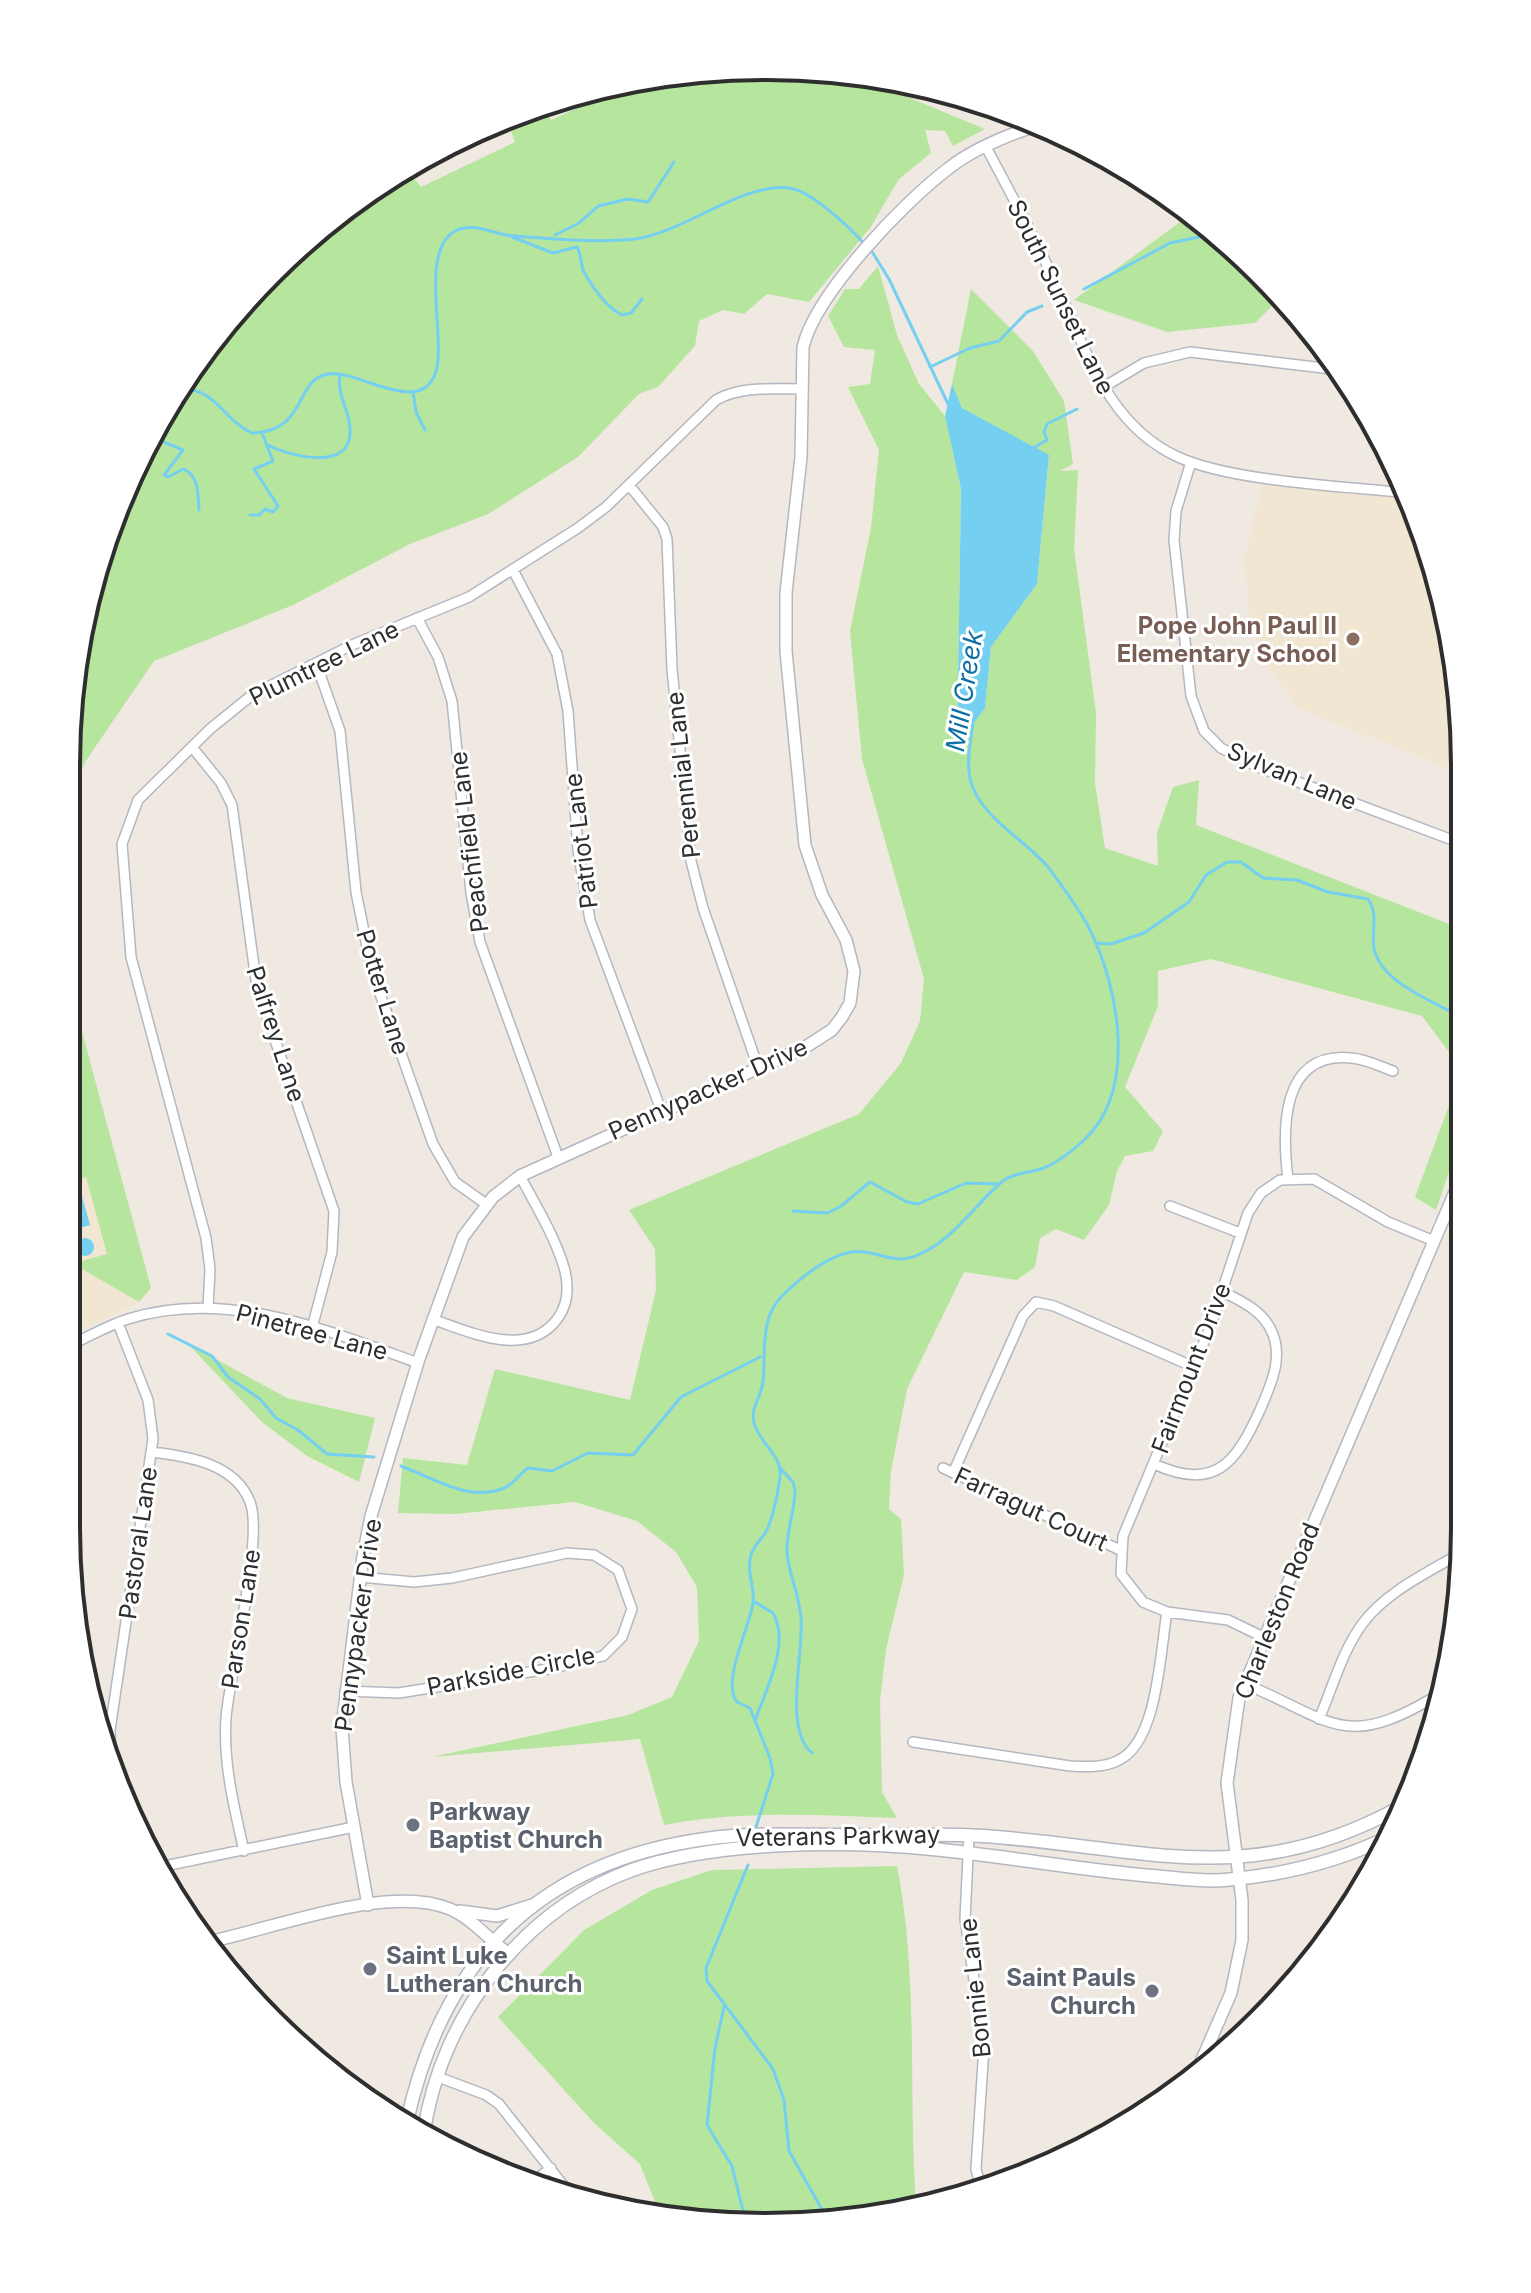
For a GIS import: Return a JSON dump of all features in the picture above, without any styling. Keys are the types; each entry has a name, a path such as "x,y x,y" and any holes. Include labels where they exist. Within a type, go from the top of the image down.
{"main road":[{"name":"Veterans Parkway","path":"409,2112 429,2043 451,1998 493,1943 537,1903 577,1877 642,1852 708,1839 969,1835 1159,1858 1210,1861 1324,1841 1389,1812"},
{"name":"Veterans Parkway","path":"426,2123 444,2056 467,2008 509,1954 551,1916 609,1880 704,1852 874,1846 968,1853 1142,1875 1223,1880 1328,1863 1373,1843"}],"street":[{"name":"Pennypacker Drive","path":"368,1905 344,1764 342,1728 360,1577 371,1516 455,1253 486,1204 520,1176 807,1046 832,1030 850,1003 852,955 815,879 805,845 786,651 786,593 801,457 800,389 808,329 864,253 949,168 986,147 1025,131"},
{"name":"South Sunset Lane","path":"986,147 1042,254 1102,388 1144,433 1166,450 1191,462 1246,474 1394,491"},
{"path":"1102,388 1144,363 1182,352 1200,351 1323,368"},
{"name":"Plumtree Lane","path":"208,1308 210,1269 206,1238 131,957 122,844 138,800 192,747 252,695 316,663 469,597 594,517 716,400 729,393 800,389"},
{"name":"Sylvan Lane","path":"1191,462 1176,511 1174,540 1189,682 1204,731 1221,748 1258,767 1451,839"},
{"name":"Perennial Lane","path":"629,485 663,527 667,539 672,669 691,861 703,908 758,1067"},
{"name":"Patriot Lane","path":"513,570 557,654 568,711 580,864 590,920 661,1110"},
{"name":"Peachfield Lane","path":"417,618 438,657 452,701 471,893 480,942 558,1157"},
{"name":"Potter Lane","path":"316,663 340,731 356,892 372,971 433,1144 455,1182 486,1204"},
{"name":"Palfrey Lane","path":"192,747 221,783 232,805 257,988 334,1211 332,1252 312,1328"},
{"path":"1393,1071 1364,1060 1339,1057 1306,1071 1292,1091 1286,1112 1288,1179 1303,1177 1325,1184 1388,1222 1434,1241"},
{"path":"432,1319 494,1338 519,1341 542,1334 559,1317 567,1294 564,1269 520,1176"},
{"name":"Fairmount Drive","path":"1120,1550 1194,1367 1254,1201 1270,1185 1288,1179"},
{"name":"Charleston Road","path":"1205,2053 1231,1993 1243,1921 1228,1763 1243,1683 1451,1201"},
{"path":"1170,1206 1240,1233"},
{"path":"1154,1464 1190,1476 1223,1467 1241,1450 1269,1388 1277,1351 1271,1329 1256,1311 1222,1291"},
{"path":"953,1473 1023,1316 1036,1302 1054,1306 1194,1367"},
{"name":"Pinetree Lane","path":"80,1341 118,1323 147,1314 208,1308 247,1311 312,1328 418,1363"},
{"name":"Pastoral Lane","path":"110,1729 151,1452 148,1400 118,1323"},
{"name":"Parson Lane","path":"151,1452 196,1459 218,1468 244,1491 253,1514 253,1540 234,1653 226,1732 227,1764 244,1851"},
{"name":"Farragut Court","path":"943,1468 1120,1550"},
{"path":"1120,1550 1121,1574 1126,1585 1143,1602 1167,1612 1215,1616 1263,1637"},
{"name":"Parkside Circle","path":"345,1691 399,1693 554,1668 603,1656 622,1637 632,1609 618,1570 594,1555 567,1553 452,1578 414,1582 360,1577"},
{"path":"1319,1719 1344,1657 1364,1620 1386,1600 1450,1559"},
{"path":"913,1742 1070,1766 1096,1766 1121,1759 1131,1751 1145,1729 1167,1612"},
{"path":"1243,1683 1341,1727 1366,1728 1393,1719 1429,1700"},
{"path":"169,1865 354,1827"},
{"name":"Bonnie Lane","path":"969,1835 966,1935 984,2047 976,2169 979,2179"},
{"path":"218,1940 368,1905 407,1901 497,1916 537,1903"},
{"path":"451,1910 474,1923 509,1954"},
{"path":"438,2077 486,2095 499,2104 561,2182"},
{"path":"541,2176 551,2168"}],"shaded area":[{"name":"Pope John Paul II Elementary School","path":"1263,476 1394,491 1415,545 1438,632 1450,721 1451,769 1300,709 1263,661 1249,617 1245,558"},
{"path":"80,1024 151,1288 139,1302 80,1332"}],"green space":[{"path":"766,80 810,81 897,93 985,129 953,146 945,131 925,130 931,153 899,179 870,228 809,302 767,294 744,314 723,310 699,321 695,346 658,387 639,394 578,457 488,514 410,544 293,605 154,661 85,762 80,774 86,676 103,588 116,545 151,462 172,423 222,348 250,314 314,250 385,196 414,178 421,187 515,142 510,129 547,115 551,120 589,103 632,93 721,81"},
{"path":"1182,221 1217,250 1273,305 1255,323 1167,332 1074,300"},
{"path":"878,266 897,335 919,384 945,416 961,489 957,744 985,708 991,647 1037,584 1049,456 962,408 952,384 971,289 1033,351 1064,401 1073,464 1060,471 1078,470 1074,549 1096,713 1095,783 1105,848 1158,866 1157,833 1173,787 1199,780 1196,825 1451,925 1451,1055 1422,1016 1211,959 1158,971 1158,1006 1125,1087 1163,1131 1153,1151 1125,1156 1117,1171 1109,1205 1084,1240 1056,1229 1040,1238 1035,1267 1017,1280 964,1272 907,1389 891,1471 889,1509 901,1519 904,1575 886,1649 880,1701 882,1792 897,1818 751,1815 664,1825 640,1739 432,1757 628,1715 672,1697 699,1641 697,1587 676,1552 637,1521 575,1502 455,1514 398,1513 403,1458 467,1465 495,1369 630,1400 656,1290 655,1249 629,1210 859,1114 901,1063 920,1021 924,979 862,759 850,631 871,528 879,450 848,387 870,384 875,350 844,347 828,316 845,289 859,289"},
{"path":"80,1024 151,1288 139,1302 80,1268 80,1262 107,1254 86,1177 80,1179"},
{"path":"1451,1100 1451,1166 1436,1210 1415,1197"},
{"path":"188,1344 287,1398 375,1418 359,1482 307,1456 262,1422"},
{"path":"897,1866 911,1993 916,2196 810,2212 721,2212 656,2204 640,2164 595,2124 498,2017 584,1930 652,1890 712,1870"}],"water":[{"path":"952,384 962,408 1049,455 1037,584 991,647 985,708 957,746 961,489 945,416"},
{"path":"80,1189 90,1225 80,1228"},
{"path":"89,1238 94,1243 92,1254 80,1255 80,1239"}],"waterway":[{"path":"555,235 579,223 598,206 628,199 648,202 674,162"},
{"name":"Mill Creek","path":"193,390 206,395 242,428 252,433 283,424 292,415 309,385 328,374 341,374 404,392 418,391 429,385 436,371 438,356 438,257 444,241 462,228 559,239 635,239 673,228 752,193 771,188 789,188 819,202 865,245"},
{"path":"512,237 553,253 577,247 591,284 605,302 622,315 631,313 642,299"},
{"path":"1084,289 1170,243 1201,237"},
{"name":"Mill Creek","path":"871,250 889,279 948,404"},
{"path":"930,367 970,348 999,341 1027,312 1042,306"},
{"path":"268,445 318,458 341,452 348,443 350,429 340,390 340,374"},
{"path":"413,392 416,412 425,430"},
{"path":"1033,448 1047,440 1044,432 1047,424 1077,409"},
{"path":"250,515 259,515 265,509 273,512 278,506 254,469 273,461 262,433"},
{"path":"162,441 183,450 164,475 168,477 183,469 188,472 197,486 199,510"},
{"name":"Mill Creek","path":"756,1827 773,1774 770,1758 750,1708 737,1702 732,1681 753,1603 749,1567 751,1555 767,1530 780,1477 775,1456 756,1430 753,1418 763,1382 765,1337 770,1315 782,1296 809,1272 843,1254 865,1252 898,1259 911,1258 931,1248 954,1231 1004,1180 1055,1163 1084,1140 1101,1119 1112,1094 1118,1037 1115,1008 1100,952 1080,912 1048,867 979,800 969,772 973,722"},
{"path":"1096,943 1111,944 1144,933 1189,902 1206,875 1227,862 1241,862 1263,878 1297,880 1328,892 1368,899 1374,917 1373,942 1378,960 1410,990 1451,1012"},
{"path":"793,1211 827,1213 840,1207 870,1182 907,1202 918,1204 966,1183 998,1184"},
{"path":"168,1334 212,1356 228,1377 260,1399 276,1418 298,1430 327,1454 374,1457"},
{"path":"401,1466 464,1491 491,1492 508,1486 528,1468 552,1471 588,1453 633,1455 681,1397 760,1357"},
{"path":"780,1468 793,1482 795,1490 787,1552 801,1619 798,1727 803,1742 812,1753"},
{"path":"753,1601 773,1613 779,1639 774,1667 755,1721"},
{"name":"Mill Creek","path":"748,1865 706,1968 707,1981 773,2069 784,2100 789,2151 823,2211"},
{"path":"724,2007 715,2048 707,2125 732,2166 743,2212"}],"place":[{"name":"Pope John Paul II Elementary School","path":"1353,639"},
{"name":"Parkway Baptist Church","path":"413,1825"},
{"name":"Saint Luke Lutheran Church","path":"370,1969"},
{"name":"Saint Pauls Church","path":"1152,1991"}]}
